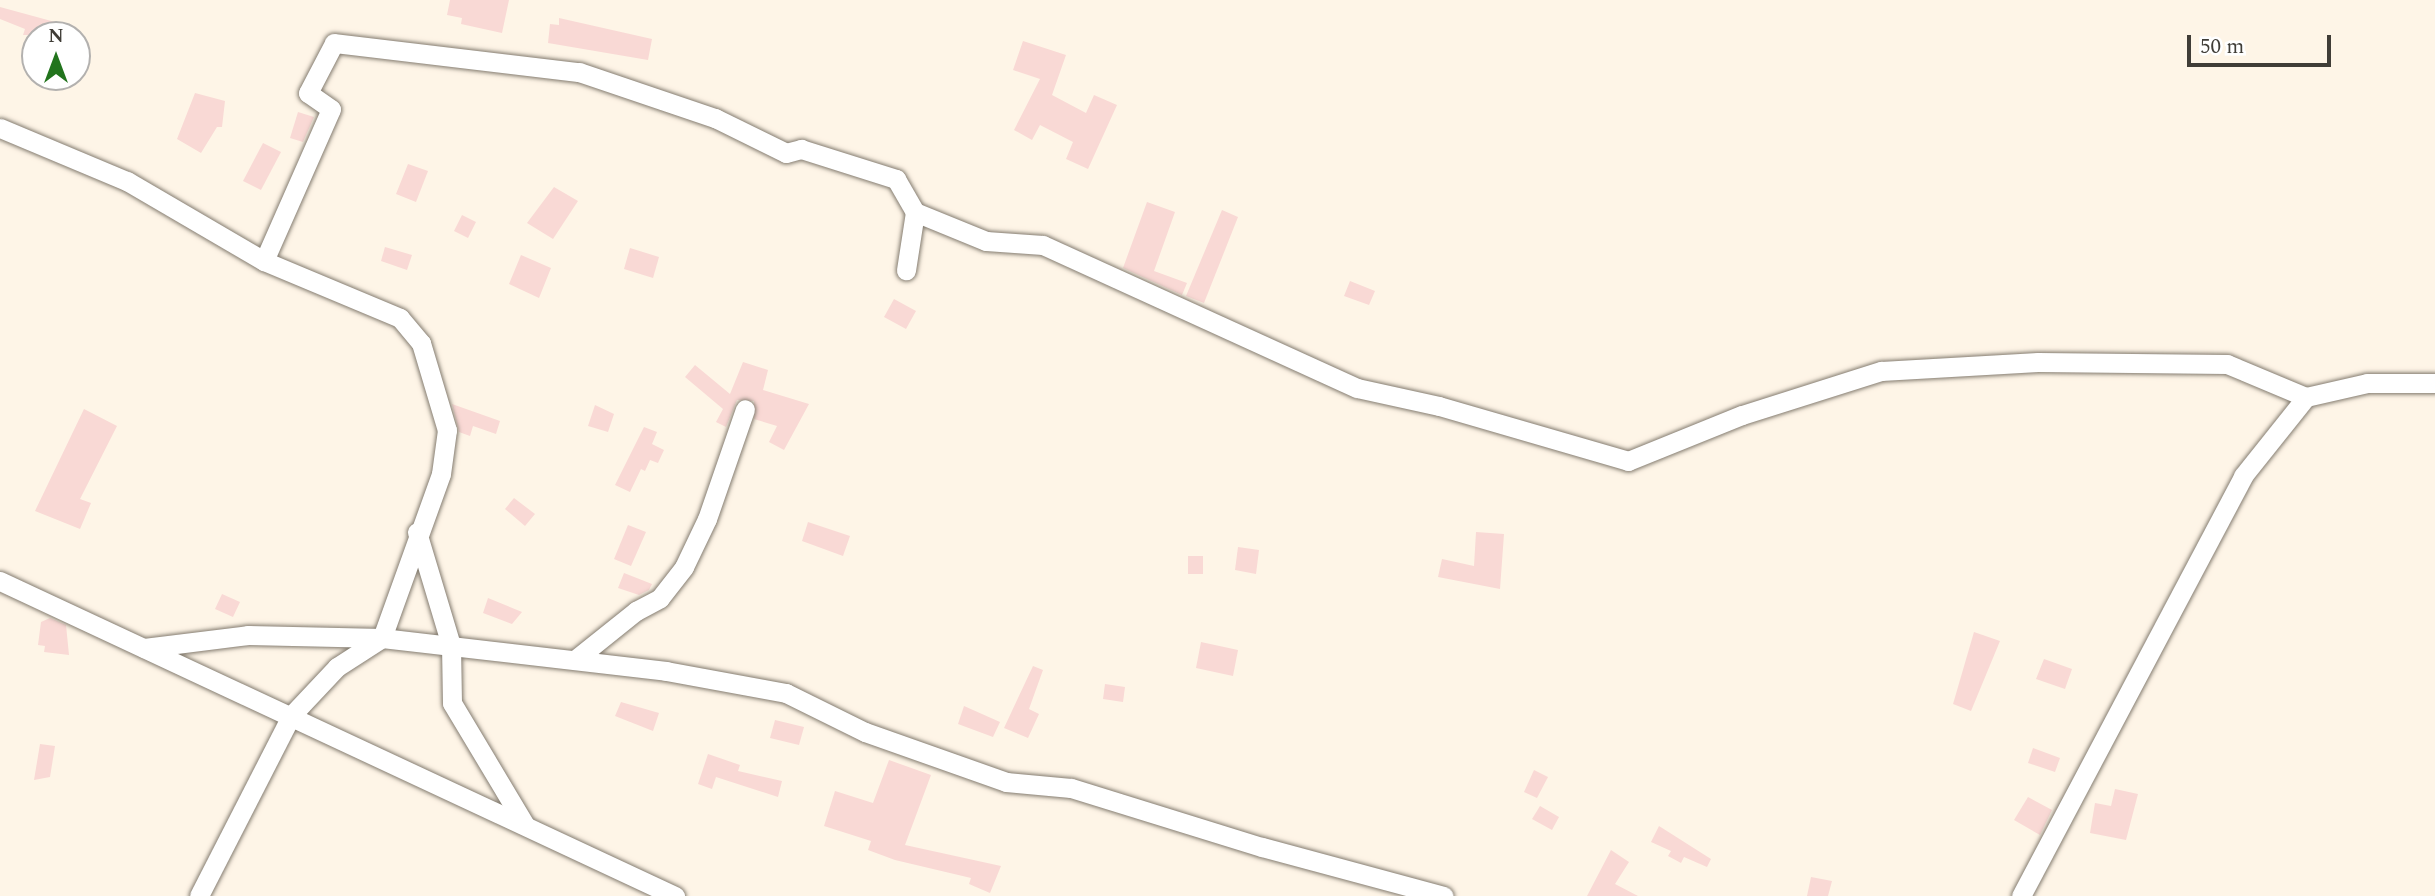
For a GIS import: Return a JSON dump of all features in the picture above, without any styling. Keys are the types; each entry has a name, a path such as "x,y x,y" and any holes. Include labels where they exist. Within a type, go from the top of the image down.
{"street":[{"path":"264,261 331,109 308,93 334,43 579,72 715,118 786,153 801,149 896,179 915,212 986,241 1043,245 1357,388 1439,406 1628,461 1742,415 1881,371 2038,362 2227,364 2306,397 2367,383 2435,383"},
{"path":"0,128 127,181 264,261 390,313 421,343 447,430 440,474 417,532 382,638 337,667 291,716 199,896"},
{"path":"906,270 915,212"},
{"path":"2021,896 2243,476 2306,397"},
{"path":"576,659 636,611 660,598 684,567 707,519 745,408"},
{"path":"417,532 451,645 452,703 526,826"},
{"path":"0,581 675,896"},
{"path":"144,648 248,635 382,638 576,659 786,693 864,732 1006,782 1072,788 1262,847 1443,896"}],"building":[{"path":"450,0 509,0 502,33 461,24 462,18 447,15"},
{"path":"0,7 51,21 21,21 21,27 0,19"},
{"path":"559,18 652,39 648,60 548,43 550,24 559,25"},
{"path":"1023,41 1066,55 1052,95 1086,113 1094,95 1117,105 1088,169 1066,159 1073,142 1040,125 1032,140 1014,130 1040,79 1013,70"},
{"path":"195,93 225,101 222,127 217,127 201,153 177,139"},
{"path":"298,112 314,117 303,142 290,138"},
{"path":"263,143 281,152 261,190 243,181"},
{"path":"408,164 428,171 416,202 396,194"},
{"path":"554,187 578,201 553,239 527,223"},
{"path":"1147,202 1175,212 1154,271 1187,283 1182,295 1123,268"},
{"path":"1222,210 1238,217 1204,303 1186,296"},
{"path":"462,215 476,222 468,238 454,231"},
{"path":"385,247 412,255 407,270 381,261"},
{"path":"630,248 659,257 653,278 624,269"},
{"path":"521,255 551,268 539,298 509,284"},
{"path":"1350,281 1375,291 1369,305 1344,296"},
{"path":"894,299 916,311 906,329 884,317"},
{"path":"743,362 768,370 763,390 809,404 784,450 769,442 777,426 754,419 754,401 737,400 726,427 716,422 723,409 685,377 695,365 730,394"},
{"path":"452,404 500,421 496,434 473,426 470,436 459,432"},
{"path":"595,405 614,414 608,432 588,426"},
{"path":"84,409 117,426 80,499 91,503 80,529 35,511"},
{"path":"644,427 657,432 652,444 664,450 658,463 650,460 645,471 641,469 630,492 615,485"},
{"path":"514,498 535,514 525,526 505,509"},
{"path":"808,522 850,536 843,556 802,541"},
{"path":"628,525 646,532 631,566 614,559"},
{"path":"1476,532 1504,534 1500,589 1438,577 1442,559 1474,566"},
{"path":"1238,547 1259,550 1256,574 1235,570"},
{"path":"1188,556 1203,556 1203,574 1188,574"},
{"path":"624,573 652,584 649,590 639,595 618,588"},
{"path":"222,594 240,602 233,617 215,609"},
{"path":"488,598 522,612 512,624 483,613"},
{"path":"50,618 66,625 69,655 44,652 45,646 38,645 41,622"},
{"path":"1974,632 2000,641 1971,711 1953,704"},
{"path":"1201,642 1238,650 1233,676 1196,668"},
{"path":"2044,659 2072,669 2065,689 2036,679"},
{"path":"1033,666 1043,670 1029,709 1039,714 1028,738 1004,728"},
{"path":"1105,684 1125,687 1123,702 1103,699"},
{"path":"621,702 659,713 653,731 615,716"},
{"path":"964,706 1000,722 993,737 958,724"},
{"path":"775,720 804,727 799,745 770,738"},
{"path":"40,744 55,746 50,777 34,780"},
{"path":"2033,748 2060,758 2055,772 2028,763"},
{"path":"708,754 740,765 738,771 782,781 778,797 716,777 712,789 698,784"},
{"path":"889,760 931,775 905,845 1001,866 990,893 969,884 971,878 895,860 868,850 871,841 824,826 835,791 873,803"},
{"path":"1534,770 1548,777 1537,798 1524,792"},
{"path":"2115,789 2138,794 2126,840 2090,833 2095,803 2111,806"},
{"path":"2028,797 2052,810 2040,835 2014,820"},
{"path":"1540,806 1559,817 1552,830 1532,819"},
{"path":"1659,826 1711,859 1707,867 1684,857 1681,863 1668,856 1671,851 1651,842"},
{"path":"1611,850 1629,862 1615,884 1638,896 1587,896"},
{"path":"1811,877 1832,881 1828,896 1807,896"}]}
